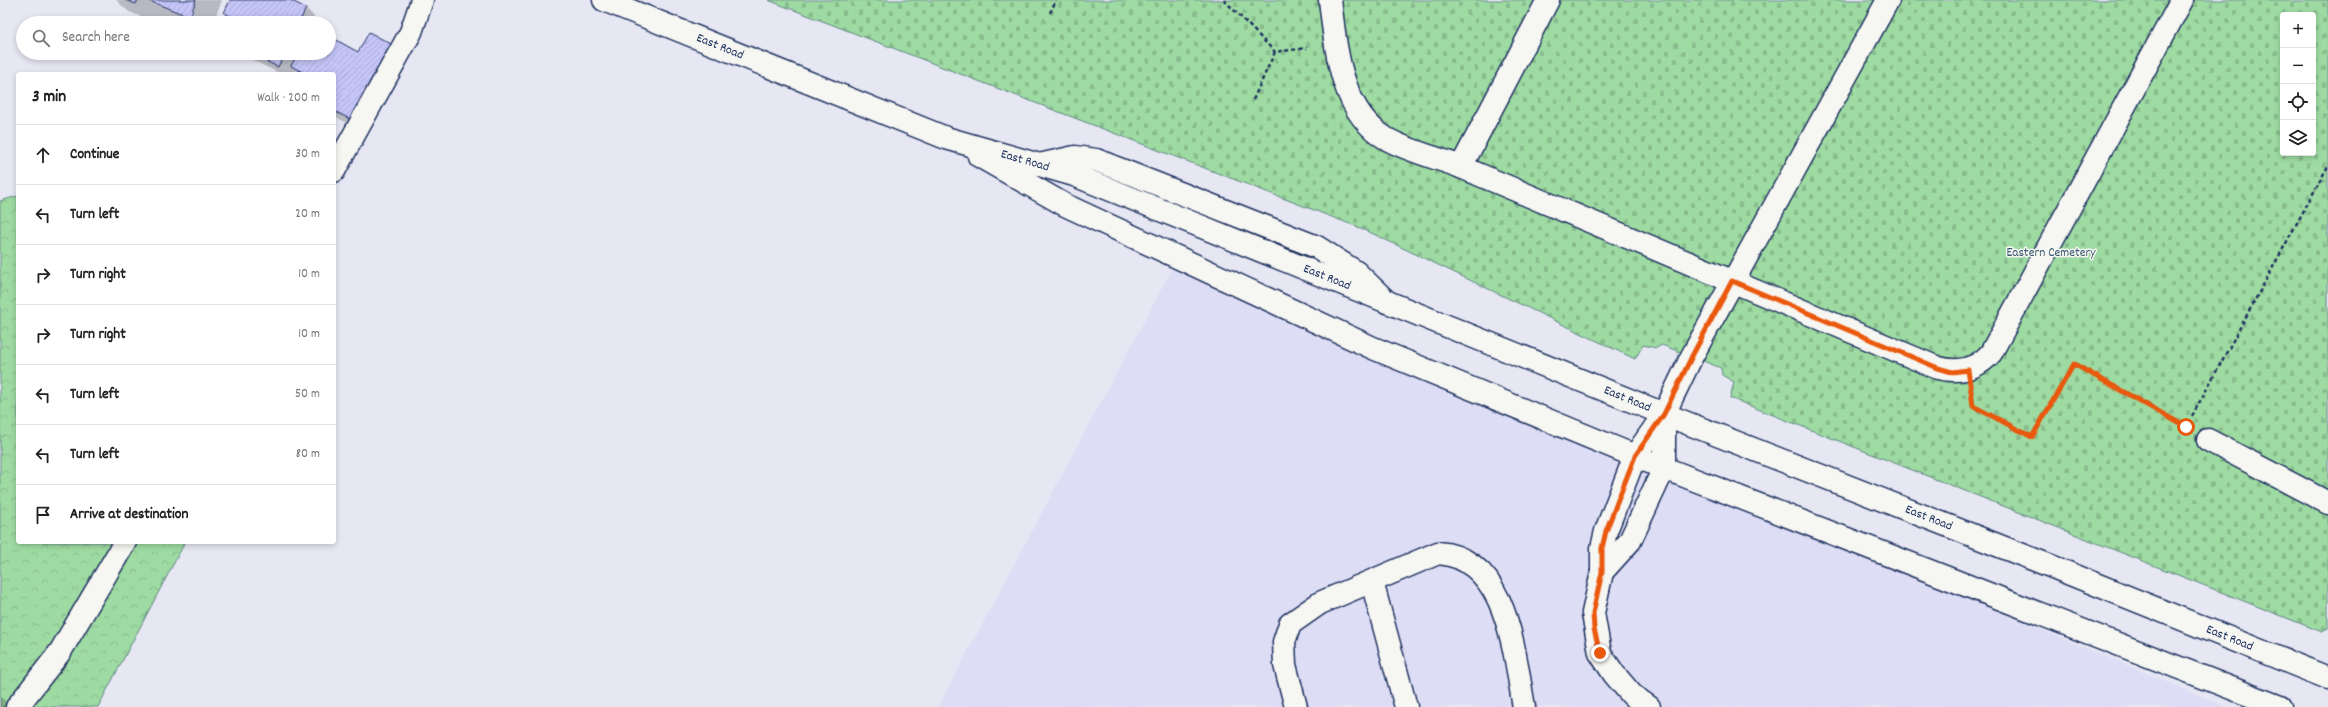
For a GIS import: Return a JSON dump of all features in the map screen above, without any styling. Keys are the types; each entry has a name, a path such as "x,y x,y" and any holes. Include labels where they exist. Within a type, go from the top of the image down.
{"main road":[{"path":"336,167 411,32 422,0"},
{"name":"East Road","path":"604,0 946,138 1074,175 1664,414 2053,567 2328,678"},
{"path":"1330,0 1335,44 1342,74 1355,107 1372,128 1387,139 1461,167 1938,368 1952,372 1968,370 1982,363 1991,353 2182,0"},
{"path":"1461,167 1548,0"},
{"path":"1649,707 1632,695 1614,674 1600,653 1594,629 1593,613 1602,572 1602,548 1606,531 1635,456 1664,414 1692,356 1732,281 1888,0"},
{"name":"East Road","path":"946,138 1065,205 1366,345 1664,468 2280,707"},
{"path":"1602,572 1630,541 1664,468 1664,414"},
{"path":"2208,440 2328,503"},
{"path":"17,707 60,652 124,544"},
{"path":"1296,707 1285,665 1284,642 1290,624 1320,603 1438,553 1454,554 1471,562 1487,578 1497,597 1510,630 1524,707"},
{"path":"1372,582 1406,707"}],"path":[{"path":"1050,13 1056,0"},
{"path":"1224,0 1275,52"},
{"path":"1275,52 1335,44"},
{"path":"1253,100 1275,52"},
{"path":"2186,427 2328,166"},
{"path":"1968,370 1973,406 2032,437 2074,364 2208,440"}],"shaded area":[{"path":"1173,267 2227,707 938,707"}],"green space":[{"name":"Eastern Cemetery","path":"768,0 2328,0 2328,629 2322,632 1730,398 1734,382 1722,375 1721,368 1662,345 1656,348 1643,345 1635,359 1363,229"},
{"path":"16,197 16,544 184,544 98,707 0,707 0,201"}],"building":[{"path":"125,0 138,0 136,4"},
{"path":"147,0 196,0 190,16"},
{"path":"230,0 290,0 306,8 302,16 230,16 224,13"},
{"path":"369,32 393,45 352,120 336,112 336,72 302,72 291,66 294,60 336,60 336,40 358,52"},
{"path":"264,60 282,60 278,67"}],"route":[{"path":"1600,653 1594,629 1593,613 1602,572 1602,548 1606,531 1635,456 1664,414 1692,356 1732,281 1938,368 1952,372 1968,370 1973,406 2032,437 2074,364 2186,427"}]}
